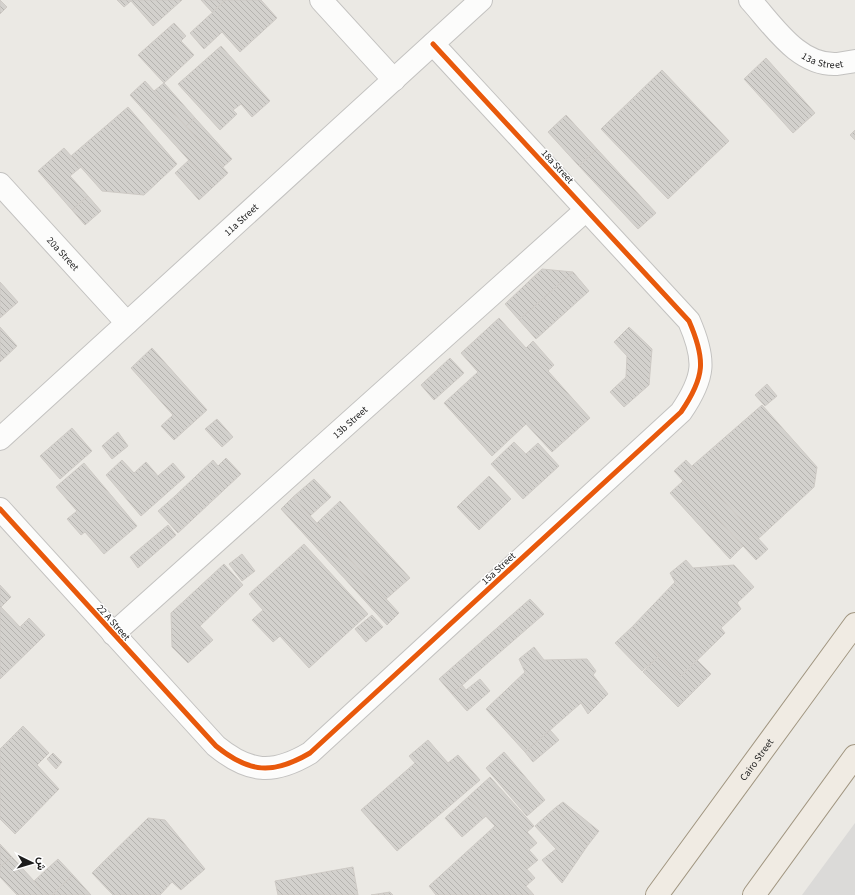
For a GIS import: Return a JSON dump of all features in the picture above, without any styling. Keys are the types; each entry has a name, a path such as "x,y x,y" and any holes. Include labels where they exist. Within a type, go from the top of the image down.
{"main road":[{"name":"Cairo Street","path":"657,895 855,624"},
{"path":"754,895 855,756"}],"street":[{"path":"321,0 394,80"},
{"name":"11a Street","path":"0,439 481,0"},
{"name":"13a Street","path":"750,0 794,48 813,60 836,64 855,61"},
{"name":"18a Street","path":"433,44 670,300"},
{"name":"20a Street","path":"0,184 127,323"},
{"name":"13b Street","path":"113,634 586,210"},
{"name":"15a Street","path":"216,746 232,759 251,767 272,768 292,764 310,753 681,412 695,391 701,368 699,343 689,321 670,300"},
{"name":"22 A Street","path":"0,509 216,746"}],"shaded area":[{"path":"855,823 855,895 802,895"}],"building":[{"path":"0,0 7,7 0,14"},
{"path":"117,0 182,0 153,26 131,1 124,7"},
{"path":"201,0 226,0 212,12"},
{"path":"226,0 261,0 277,18 240,52 222,32 204,49 190,33"},
{"path":"174,23 186,36 181,41 194,55 164,83 138,55"},
{"path":"221,46 270,101 252,117 241,104 233,110 237,114 220,130 178,84"},
{"path":"766,58 815,113 793,133 744,79"},
{"path":"662,70 729,141 668,199 601,129"},
{"path":"145,81 228,173 213,187 130,95"},
{"path":"164,83 195,118 186,126 154,91"},
{"path":"128,107 177,164 144,195 102,191 71,156"},
{"path":"566,115 597,149 579,166 548,132"},
{"path":"195,118 232,159 223,167 186,126"},
{"path":"855,130 855,140 850,135"},
{"path":"64,148 81,167 70,176 88,196 72,210 38,171"},
{"path":"597,149 656,213 638,229 579,166"},
{"path":"189,160 213,187 199,200 175,173"},
{"path":"88,196 101,211 85,225 72,210"},
{"path":"542,269 573,272 519,320 505,304"},
{"path":"573,272 589,291 536,339 519,320"},
{"path":"0,282 18,302 0,318"},
{"path":"499,318 526,348 533,341 554,365 548,371 590,418 552,452 526,424 492,456 444,403 478,372 461,353"},
{"path":"0,327 17,346 0,362"},
{"path":"629,327 652,349 649,385 624,407 610,392 626,377 627,356 614,342"},
{"path":"152,348 207,410 174,440 161,426 173,415 131,368"},
{"path":"450,358 464,373 434,400 421,385"},
{"path":"767,384 777,396 765,406 755,395"},
{"path":"762,405 817,467 814,487 758,539 692,466"},
{"path":"217,419 233,437 222,447 205,429"},
{"path":"72,428 92,451 60,479 40,456"},
{"path":"118,432 128,446 112,459 102,446"},
{"path":"514,442 526,454 538,443 559,466 523,499 491,464"},
{"path":"226,458 241,474 195,517 175,496 213,460 218,466"},
{"path":"122,460 134,473 146,462 158,476 173,463 185,477 141,516 106,475"},
{"path":"686,460 768,549 756,560 674,471"},
{"path":"84,463 137,526 104,554 85,532 81,535 67,519 77,511 56,487"},
{"path":"489,476 511,499 479,530 457,507"},
{"path":"314,479 331,497 310,516 293,497"},
{"path":"683,481 743,546 730,559 670,493"},
{"path":"175,496 195,517 178,533 158,511"},
{"path":"293,497 399,613 387,625 281,509"},
{"path":"340,501 410,578 386,599 317,523"},
{"path":"168,525 176,535 138,568 130,557"},
{"path":"304,544 368,614 309,668 280,636 273,642 252,620 263,610 249,594"},
{"path":"242,554 255,571 242,581 229,564"},
{"path":"686,560 693,568 734,565 754,587 737,603 741,609 721,628 725,633 680,677 632,627 675,582 670,573"},
{"path":"224,564 243,585 200,626 213,640 188,663 172,647 171,613"},
{"path":"0,585 11,597 1,607 20,627 29,618 45,635 0,679"},
{"path":"530,599 544,614 452,694 439,679"},
{"path":"372,615 383,627 366,642 355,629"},
{"path":"632,627 659,656 642,671 615,643"},
{"path":"534,647 544,660 587,659 596,671 593,675 608,694 588,714 581,703 525,752 486,709 525,672 519,659"},
{"path":"659,656 680,677 697,660 711,674 678,707 643,672"},
{"path":"480,679 490,691 467,711 452,694 462,685 466,690"},
{"path":"23,726 49,753 37,765 59,789 15,834 0,819 0,749"},
{"path":"550,730 559,740 533,762 525,752"},
{"path":"428,740 448,763 458,755 480,780 397,851 361,810 415,763 409,756"},
{"path":"504,752 545,800 527,816 486,768"},
{"path":"53,753 62,762 56,769 47,759"},
{"path":"490,777 534,826 527,832 537,843 529,850 538,860 527,869 535,878 526,886 534,895 436,895 429,886 495,826 468,797"},
{"path":"468,797 486,816 462,837 445,818"},
{"path":"563,802 599,831 588,845 555,808"},
{"path":"555,808 588,845 562,883 542,860 556,849 535,826"},
{"path":"148,818 165,820 205,869 181,890 172,882 160,895 113,895 92,873"},
{"path":"0,844 12,857 0,867"},
{"path":"12,857 47,895 17,895 0,877 0,867"},
{"path":"58,859 73,875 52,895 47,895 34,881"},
{"path":"353,867 358,895 278,895 275,881"},
{"path":"73,875 91,895 52,895"},
{"path":"390,892 393,895 371,895"}],"cycle path":[{"path":"0,509 216,746 239,762 250,766 273,768 297,760 310,753 681,412 695,388 699,378 700,368 698,347 689,321 433,44"}]}
